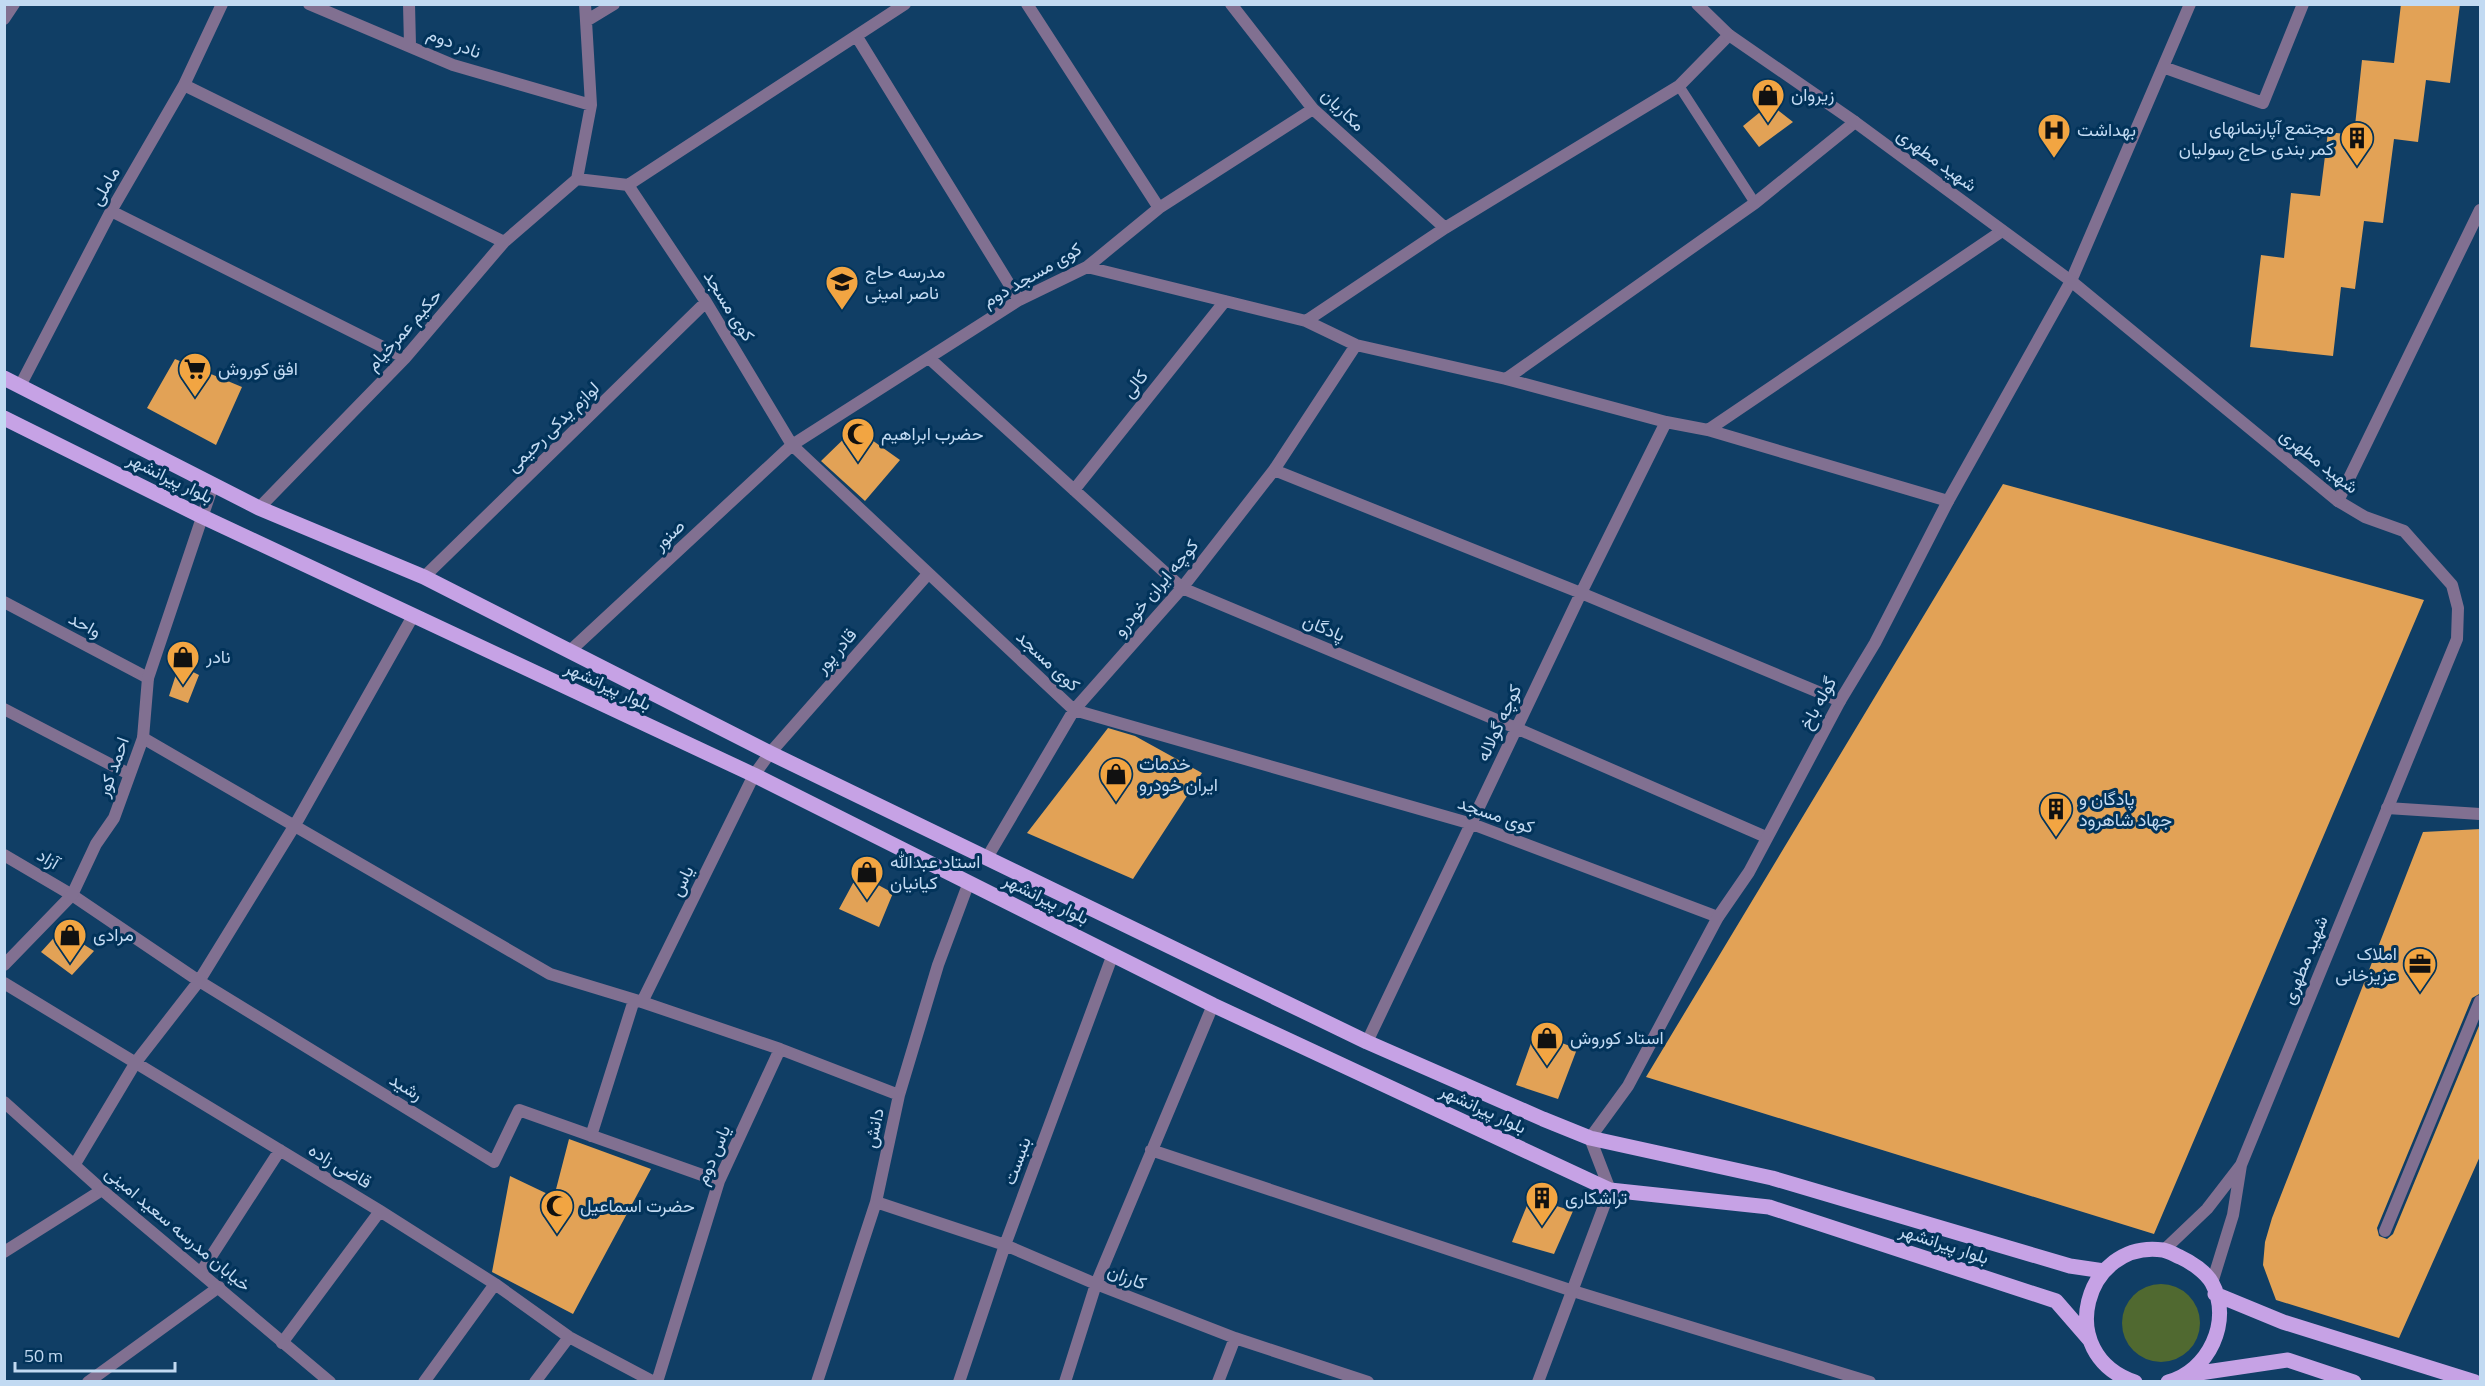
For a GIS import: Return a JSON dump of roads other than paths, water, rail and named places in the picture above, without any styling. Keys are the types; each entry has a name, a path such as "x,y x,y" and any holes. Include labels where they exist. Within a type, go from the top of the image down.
{"main road":[{"name":"بلوار پیرانشهر","path":"4,378 259,508 424,578 571,650 770,753 988,856 1367,1042 1590,1138 1772,1178 2070,1266 2104,1271"},
{"name":"بلوار پیرانشهر","path":"4,418 201,516 754,775 1213,1005 1610,1190 1769,1207 2056,1301 2089,1339 2101,1359 2116,1373 2130,1381"},
{"path":"2089,1339 2086,1323 2088,1303 2104,1271 2123,1257 2142,1251 2164,1250 2189,1261 2214,1288 2283,1322 2475,1382"},
{"path":"2186,1375 2208,1355 2216,1339 2218,1305 2214,1288"},
{"path":"2168,1382 2186,1375 2288,1360 2354,1382"}],"street":[{"path":"4,19 14,4"},
{"name":"ماملی","path":"20,386 111,211 184,85 222,4"},
{"name":"نادر دوم","path":"309,4 453,65 591,105"},
{"path":"409,4 410,45"},
{"path":"585,4 591,105 577,179 628,184 905,4"},
{"path":"586,21 614,4"},
{"path":"1027,4 1159,208"},
{"name":"مکاریان","path":"1231,4 1313,109 1445,228"},
{"name":"شهید مطهری","path":"1697,4 1729,35 1855,122 2070,281 2338,501 2365,517 2404,531 2452,585 2458,608 2457,639 2241,1165"},
{"name":"گوله باخ","path":"1590,1138 1628,1086 1718,917 1749,872 1840,701 1875,643 1948,501 2070,281 2190,4"},
{"path":"2163,67 2263,103 2303,4"},
{"path":"1306,321 1445,228 1679,86 1729,35"},
{"path":"857,37 1019,300"},
{"path":"184,85 504,242"},
{"name":"کوی مسجد دوم","path":"792,445 930,359 1019,300 1087,267 1159,208 1313,109"},
{"path":"1506,379 1755,203 1855,122"},
{"name":"حکیم عمرخیام","path":"259,508 405,358 504,242 577,179"},
{"name":"کوی مسجد","path":"628,184 706,302 792,445 1074,710 1472,824 1718,917"},
{"path":"2338,501 2481,210"},
{"path":"111,211 405,358"},
{"path":"1708,430 2002,231"},
{"path":"1087,267 1306,321 1356,345 1506,379 1666,422 1708,430 1948,501"},
{"name":"کالی","path":"1074,490 1225,301"},
{"name":"لوازم یدکی رحیمی","path":"424,578 706,302"},
{"name":"کوچه ایران خودرو","path":"988,856 1074,710 1182,588 1274,470 1356,345"},
{"name":"پادگان","path":"930,359 1182,588 1516,728 1766,837"},
{"name":"کوچه گولاله","path":"1367,1042 1581,593 1666,422"},
{"name":"صنور","path":"571,650 792,445"},
{"path":"1274,470 1581,593 1840,701"},
{"name":"احمد کور","path":"4,964 72,895 96,844 114,818 143,738 148,678 213,485"},
{"name":"قادر پور","path":"754,775 770,753 928,574"},
{"name":"واحد","path":"4,602 148,678"},
{"path":"75,1164 136,1062 199,981 295,825 413,616"},
{"path":"4,709 129,774"},
{"path":"143,738 550,974 780,1049 899,1095"},
{"name":"یاس","path":"591,1136 638,1001 754,775"},
{"path":"2387,808 2481,814"},
{"name":"آزاد","path":"4,855 72,895"},
{"name":"دانش","path":"817,1382 876,1202 899,1095 938,965 969,882"},
{"name":"رشید","path":"72,895 199,981 494,1162 519,1110 719,1181"},
{"name":"بنبست","path":"959,1382 1005,1245 1113,954"},
{"name":"قاضی زاده","path":"4,983 380,1211 495,1284 569,1337 656,1382"},
{"path":"2385,1231 2481,1001"},
{"path":"1065,1382 1096,1284 1213,1005"},
{"name":"یاس دوم","path":"656,1382 719,1181 780,1049"},
{"name":"خیابان مدرسه سعید امینی","path":"4,1102 102,1190 330,1382"},
{"path":"1538,1382 1610,1190 1590,1138"},
{"path":"201,1272 280,1150"},
{"path":"1151,1150 1573,1291 1870,1382"},
{"path":"2164,1250 2207,1209 2241,1165"},
{"path":"2214,1288 2233,1215 2241,1165"},
{"path":"4,1252 102,1190"},
{"name":"کارزان","path":"876,1202 1005,1245 1096,1284 1235,1338 1368,1382"},
{"path":"282,1342 380,1211"},
{"path":"424,1382 495,1284"},
{"path":"88,1382 219,1287"},
{"path":"535,1382 569,1337"},
{"path":"1218,1382 1235,1338"}],"lane":[{"path":"1679,86 1755,203"}],"place":[{"name":"زیروان","path":"1768,124"},
{"name":"بهداشت","path":"2054,159"},
{"name":"مجتمع آپارتمانهای کمر بندی حاج رسولیان","path":"2357,167"},
{"name":"مدرسه حاج ناصر امینی","path":"842,311"},
{"name":"افق کوروش","path":"195,398"},
{"name":"حضرب ابراهیم","path":"858,463"},
{"name":"نادر","path":"183,686"},
{"name":"خدمات ایران خودرو","path":"1116,803"},
{"name":"پادگان و جهاد شاهرود","path":"2056,838"},
{"name":"استاد عبدالله کیانیان","path":"867,901"},
{"name":"مرادی","path":"70,964"},
{"name":"املاک عزیزخانی","path":"2420,993"},
{"name":"استاد کوروش","path":"1547,1067"},
{"name":"تراشکاری","path":"1542,1227"},
{"name":"حضرت اسماعیل","path":"557,1235"}]}
